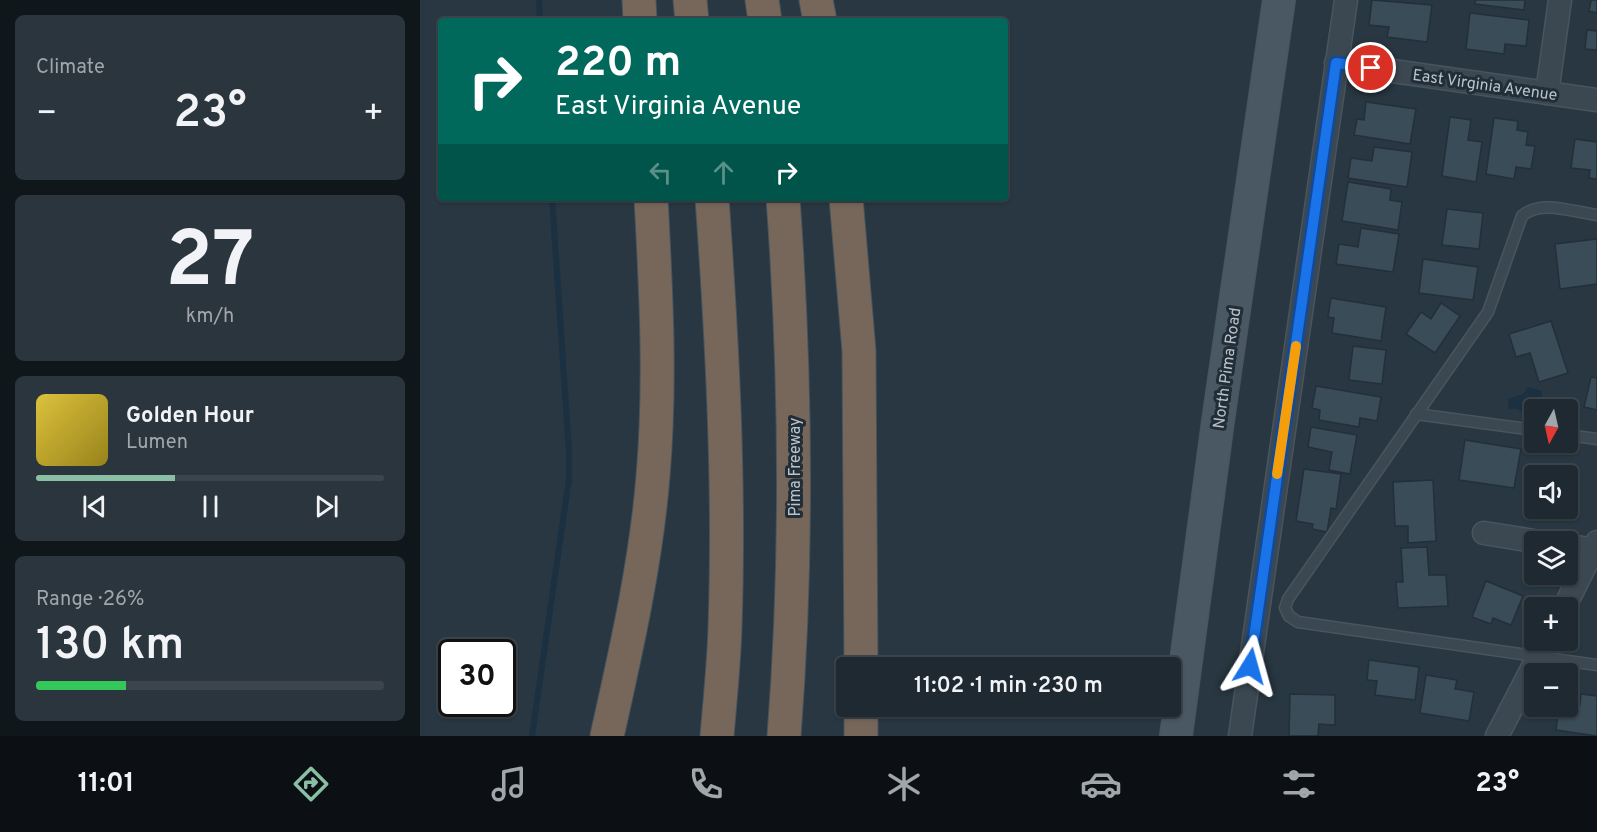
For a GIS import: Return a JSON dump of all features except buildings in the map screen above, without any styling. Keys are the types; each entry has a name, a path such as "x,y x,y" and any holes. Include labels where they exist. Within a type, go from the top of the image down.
{"highway":[{"path":"639,0 640,18"},
{"path":"690,0 692,18"},
{"path":"762,0 765,18"},
{"path":"816,0 819,18"},
{"path":"607,736 633,610 653,477 657,367 651,201"},
{"path":"712,201 722,357 725,517 725,627 717,736"},
{"name":"Pima Freeway","path":"783,201 795,437 791,638 784,736"},
{"path":"846,201 859,351 861,657"},
{"path":"861,717 861,736"}],"main road":[{"name":"North Pima Road","path":"1176,736 1279,0"}],"street":[{"path":"1240,736 1346,0"},
{"path":"1547,93 1560,0"},
{"name":"East Virginia Avenue","path":"1336,63 1597,100"},
{"path":"1484,533 1524,539"},
{"path":"1569,597 1596,547 1578,546"},
{"path":"1497,736 1542,651"}],"lane":[{"path":"1524,647 1298,622 1286,613 1288,599 1488,312 1521,216 1527,211 1542,207 1597,215"},
{"path":"1416,414 1524,429"},
{"path":"1578,436 1597,439"},
{"path":"1550,651 1597,665"}],"water":[{"path":"1528,387 1542,391 1542,399 1524,399 1524,413 1518,409 1509,409 1508,399 1523,394"}],"waterway":[{"path":"539,0 540,18"},
{"path":"532,736 569,479 552,201"}],"slow traffic":[{"path":"1277,474 1296,346"}],"route":[{"path":"1250,666 1336,63 1371,68"}]}
